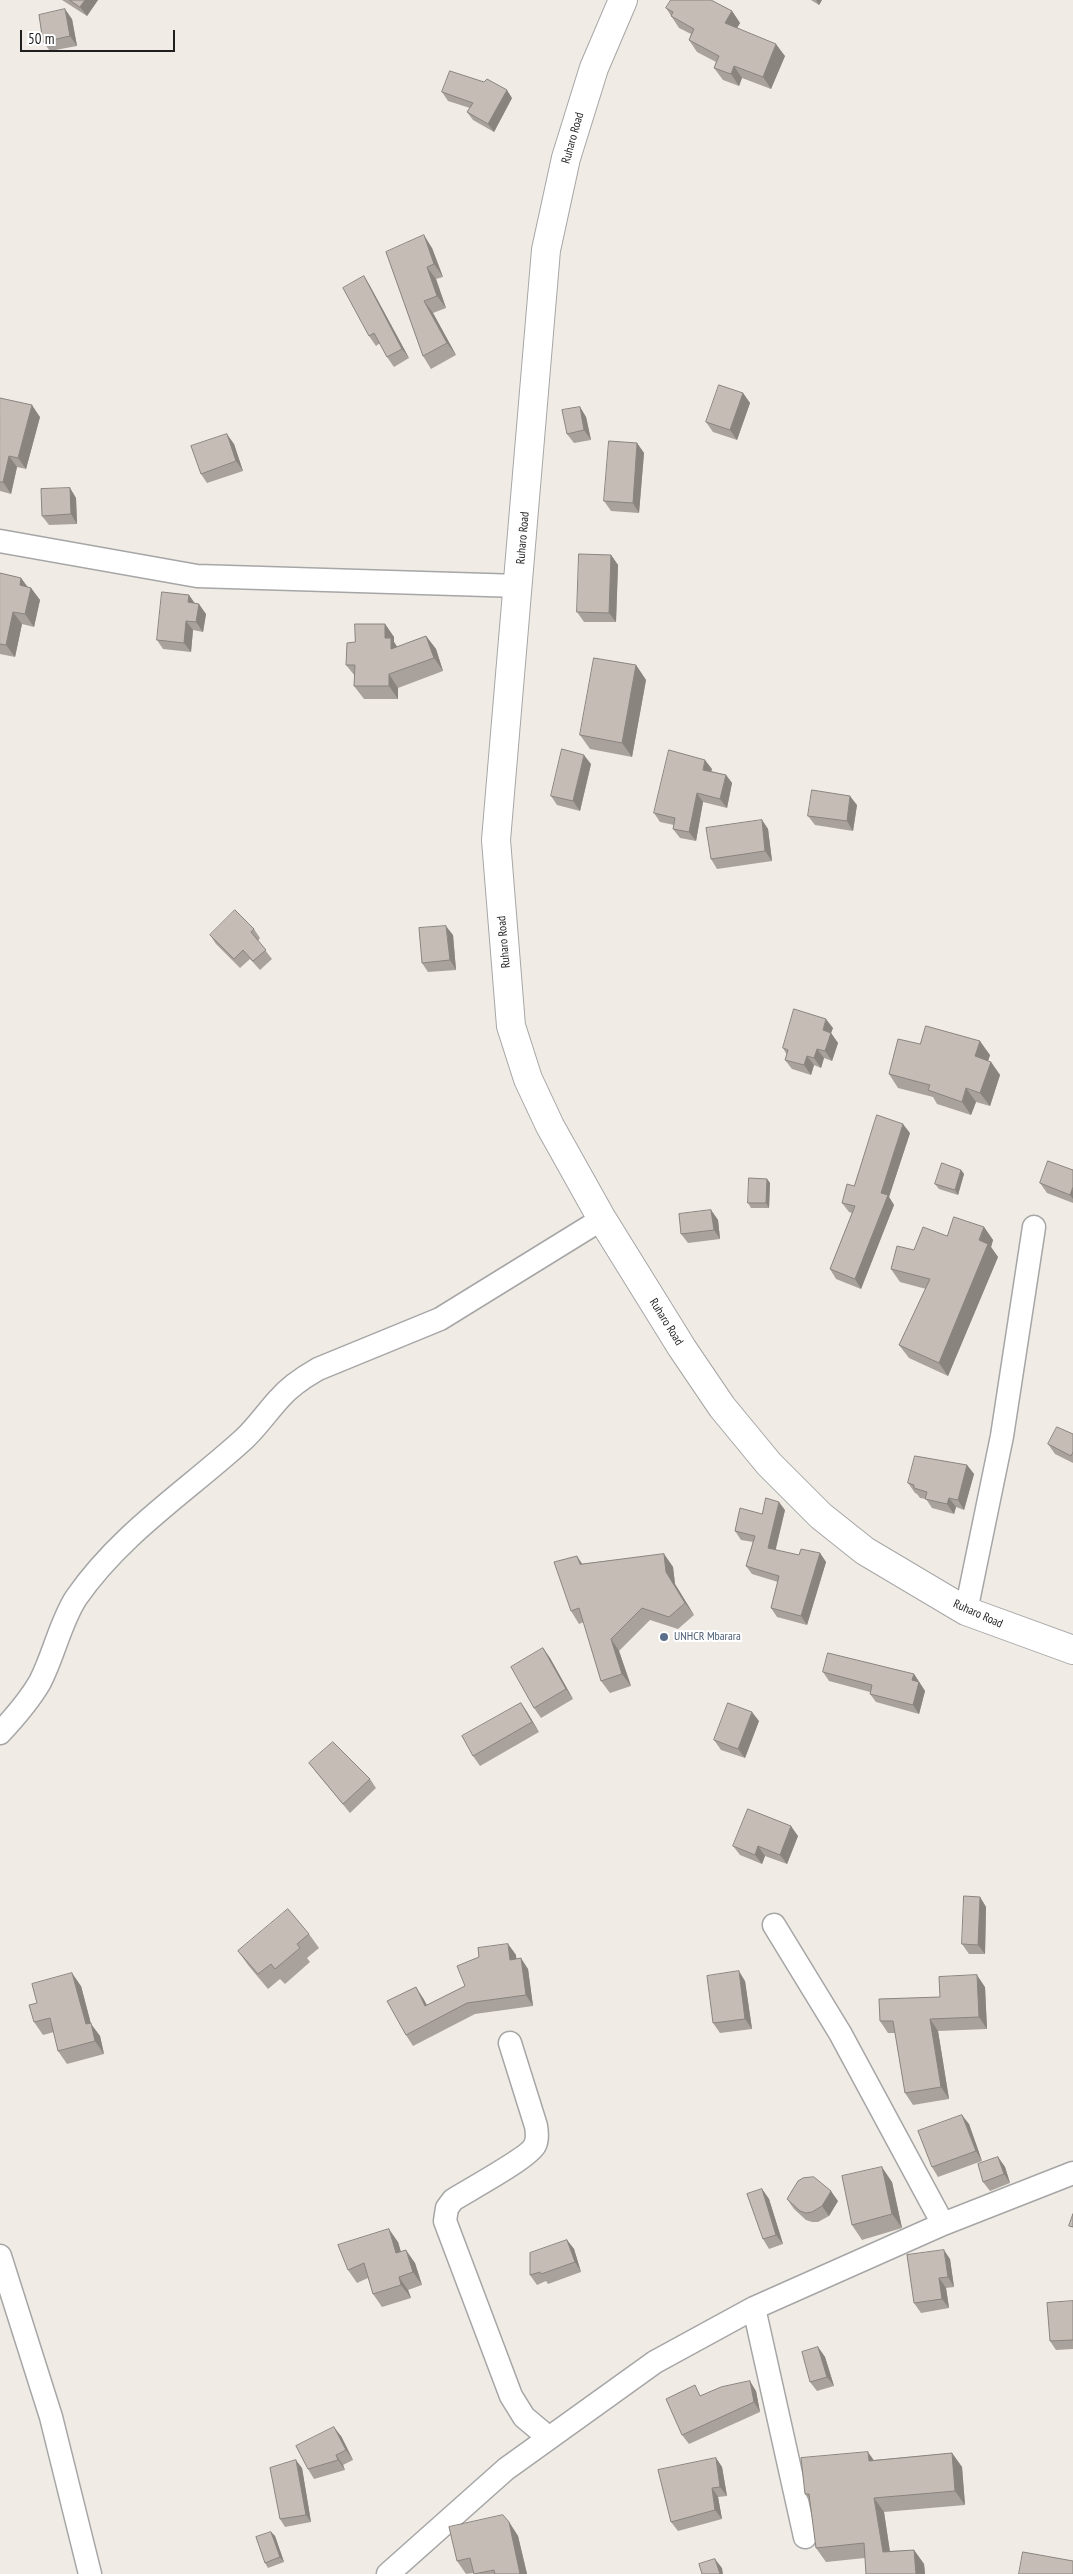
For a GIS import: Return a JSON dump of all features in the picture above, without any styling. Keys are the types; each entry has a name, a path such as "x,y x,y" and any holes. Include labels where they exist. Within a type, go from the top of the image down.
{"street":[{"name":"Ruharo Road","path":"623,0 594,68 566,158 546,250 496,840 511,1026 528,1079 550,1126 602,1219 722,1407 769,1464 821,1516 865,1551 966,1611 1073,1650"},
{"path":"0,541 197,576 519,586"},
{"path":"0,1732 19,1713 40,1681 77,1598 116,1549 164,1504 216,1464 248,1435 280,1397 294,1385 318,1369 440,1319 602,1219"},
{"path":"966,1611 1002,1436 1034,1227"},
{"path":"774,1925 840,2033 943,2224"},
{"path":"510,2043 536,2126 538,2135 535,2147 524,2157 453,2200 447,2208 445,2222 511,2396 524,2417 549,2438"},
{"path":"388,2574 506,2470 655,2362 754,2308 943,2224 1073,2173"},
{"path":"0,2256 51,2417 90,2574"},
{"path":"754,2308 805,2537"}],"building":[{"path":"70,0 85,0 80,7"},
{"path":"671,0 711,0 732,11 725,23 776,44 763,77 734,66 731,74 714,68 719,56 689,40 694,29 671,16 673,12 666,8"},
{"path":"65,9 70,36 43,42 39,15"},
{"path":"450,71 484,82 487,79 507,90 488,124 467,112 473,103 442,92"},
{"path":"424,235 434,264 427,267 437,296 424,301 447,343 423,356 386,252"},
{"path":"364,276 402,349 387,357 374,333 369,336 343,288"},
{"path":"719,385 743,393 730,430 706,422"},
{"path":"0,398 32,405 18,458 9,456 3,482 0,482"},
{"path":"580,407 584,430 567,434 562,410"},
{"path":"227,434 236,461 201,474 191,446"},
{"path":"609,441 637,443 633,503 604,501"},
{"path":"70,488 71,514 42,516 41,489"},
{"path":"579,554 611,555 609,613 577,612"},
{"path":"0,573 21,578 20,585 31,588 25,614 13,612 6,645 0,644"},
{"path":"162,592 189,595 188,602 199,604 196,622 186,621 184,643 157,640"},
{"path":"355,624 385,624 385,638 391,638 391,649 426,636 434,658 389,674 389,686 354,686 355,665 346,665 347,643 355,642"},
{"path":"594,658 636,665 622,743 580,735"},
{"path":"562,749 584,755 573,801 551,796"},
{"path":"669,750 705,760 703,770 726,775 720,799 697,793 689,832 673,829 675,818 654,813"},
{"path":"812,790 850,796 847,821 808,816"},
{"path":"762,820 765,851 711,859 706,828"},
{"path":"235,910 254,929 251,932 266,950 253,961 243,950 234,959 210,935"},
{"path":"446,926 450,960 422,963 419,928"},
{"path":"794,1009 826,1019 823,1030 831,1033 825,1051 817,1049 814,1058 807,1056 804,1065 785,1060 788,1050 783,1048"},
{"path":"926,1026 980,1041 975,1056 991,1062 980,1093 966,1088 962,1102 928,1090 930,1085 889,1074 898,1039 920,1044"},
{"path":"877,1115 903,1124 881,1193 888,1195 855,1279 830,1269 855,1206 842,1203 847,1184 854,1186"},
{"path":"1048,1161 1073,1170 1073,1187 1070,1195 1040,1183"},
{"path":"942,1163 961,1170 955,1190 935,1184"},
{"path":"749,1178 767,1179 766,1203 748,1203"},
{"path":"711,1210 714,1230 681,1234 679,1214"},
{"path":"954,1217 984,1227 979,1240 988,1244 939,1363 899,1345 930,1279 891,1269 897,1246 914,1250 923,1227 947,1236"},
{"path":"1057,1427 1073,1434 1073,1452 1071,1456 1048,1444"},
{"path":"915,1456 967,1465 958,1500 949,1498 947,1504 925,1499 927,1492 914,1488 914,1485 908,1483"},
{"path":"766,1498 779,1502 768,1548 799,1555 801,1549 820,1553 801,1616 771,1608 779,1576 746,1566 755,1536 735,1531 740,1508 762,1514"},
{"path":"664,1554 666,1572 685,1603 669,1617 642,1608 611,1639 622,1674 601,1681 579,1608 571,1611 554,1562 577,1556 580,1564"},
{"path":"543,1648 566,1689 534,1708 511,1667"},
{"path":"828,1653 914,1674 912,1680 919,1682 913,1705 870,1694 872,1685 823,1672"},
{"path":"521,1703 532,1722 473,1756 462,1736"},
{"path":"728,1703 752,1712 738,1749 714,1740"},
{"path":"333,1742 370,1779 343,1804 309,1763"},
{"path":"748,1809 791,1826 780,1855 758,1846 755,1855 733,1846"},
{"path":"964,1896 980,1897 978,1945 962,1944"},
{"path":"288,1909 309,1934 297,1944 300,1948 275,1969 271,1964 258,1974 238,1951"},
{"path":"508,1944 510,1960 521,1958 526,1995 467,2003 406,2035 387,2001 416,1987 425,2006 465,1986 457,1966 479,1957 478,1948"},
{"path":"739,1971 745,2019 713,2023 707,1976"},
{"path":"72,1973 86,2024 91,2023 95,2041 58,2051 50,2018 34,2022 29,2005 37,2003 32,1984"},
{"path":"977,1975 979,2017 930,2019 941,2087 905,2093 893,2021 880,2021 879,1999 940,1997 939,1977"},
{"path":"962,2115 976,2151 932,2167 918,2131"},
{"path":"998,2157 1004,2174 983,2182 978,2164"},
{"path":"882,2167 892,2214 852,2225 842,2176"},
{"path":"814,2177 831,2191 822,2206 806,2213 800,2211 787,2199 798,2181 803,2178"},
{"path":"762,2189 776,2235 763,2239 747,2194"},
{"path":"1073,2214 1073,2227 1069,2226"},
{"path":"389,2229 396,2253 406,2250 413,2272 399,2277 401,2285 373,2294 364,2263 348,2270 338,2245"},
{"path":"567,2240 575,2262 541,2274 540,2272 530,2275 530,2253"},
{"path":"944,2250 948,2277 939,2278 942,2299 914,2303 907,2255"},
{"path":"1073,2301 1073,2340 1050,2341 1047,2303"},
{"path":"818,2347 827,2377 810,2382 802,2352"},
{"path":"750,2381 754,2402 682,2435 666,2399 695,2385 700,2396 721,2387"},
{"path":"334,2427 346,2450 336,2455 338,2460 308,2469 296,2446"},
{"path":"868,2452 869,2461 952,2453 955,2491 874,2498 883,2552 914,2550 916,2574 866,2574 864,2543 816,2548 809,2494 805,2494 801,2458"},
{"path":"716,2458 720,2487 712,2488 715,2510 671,2522 658,2470"},
{"path":"296,2460 306,2515 280,2519 270,2468"},
{"path":"503,2515 509,2522 520,2574 495,2574 494,2570 474,2574 470,2558 457,2561 449,2527"},
{"path":"271,2532 280,2557 265,2563 256,2537"},
{"path":"1023,2552 1073,2561 1073,2574 1019,2574"},
{"path":"715,2559 720,2574 702,2574 699,2564"}],"place":[{"name":"UNHCR Mbarara","path":"664,1637"}]}
